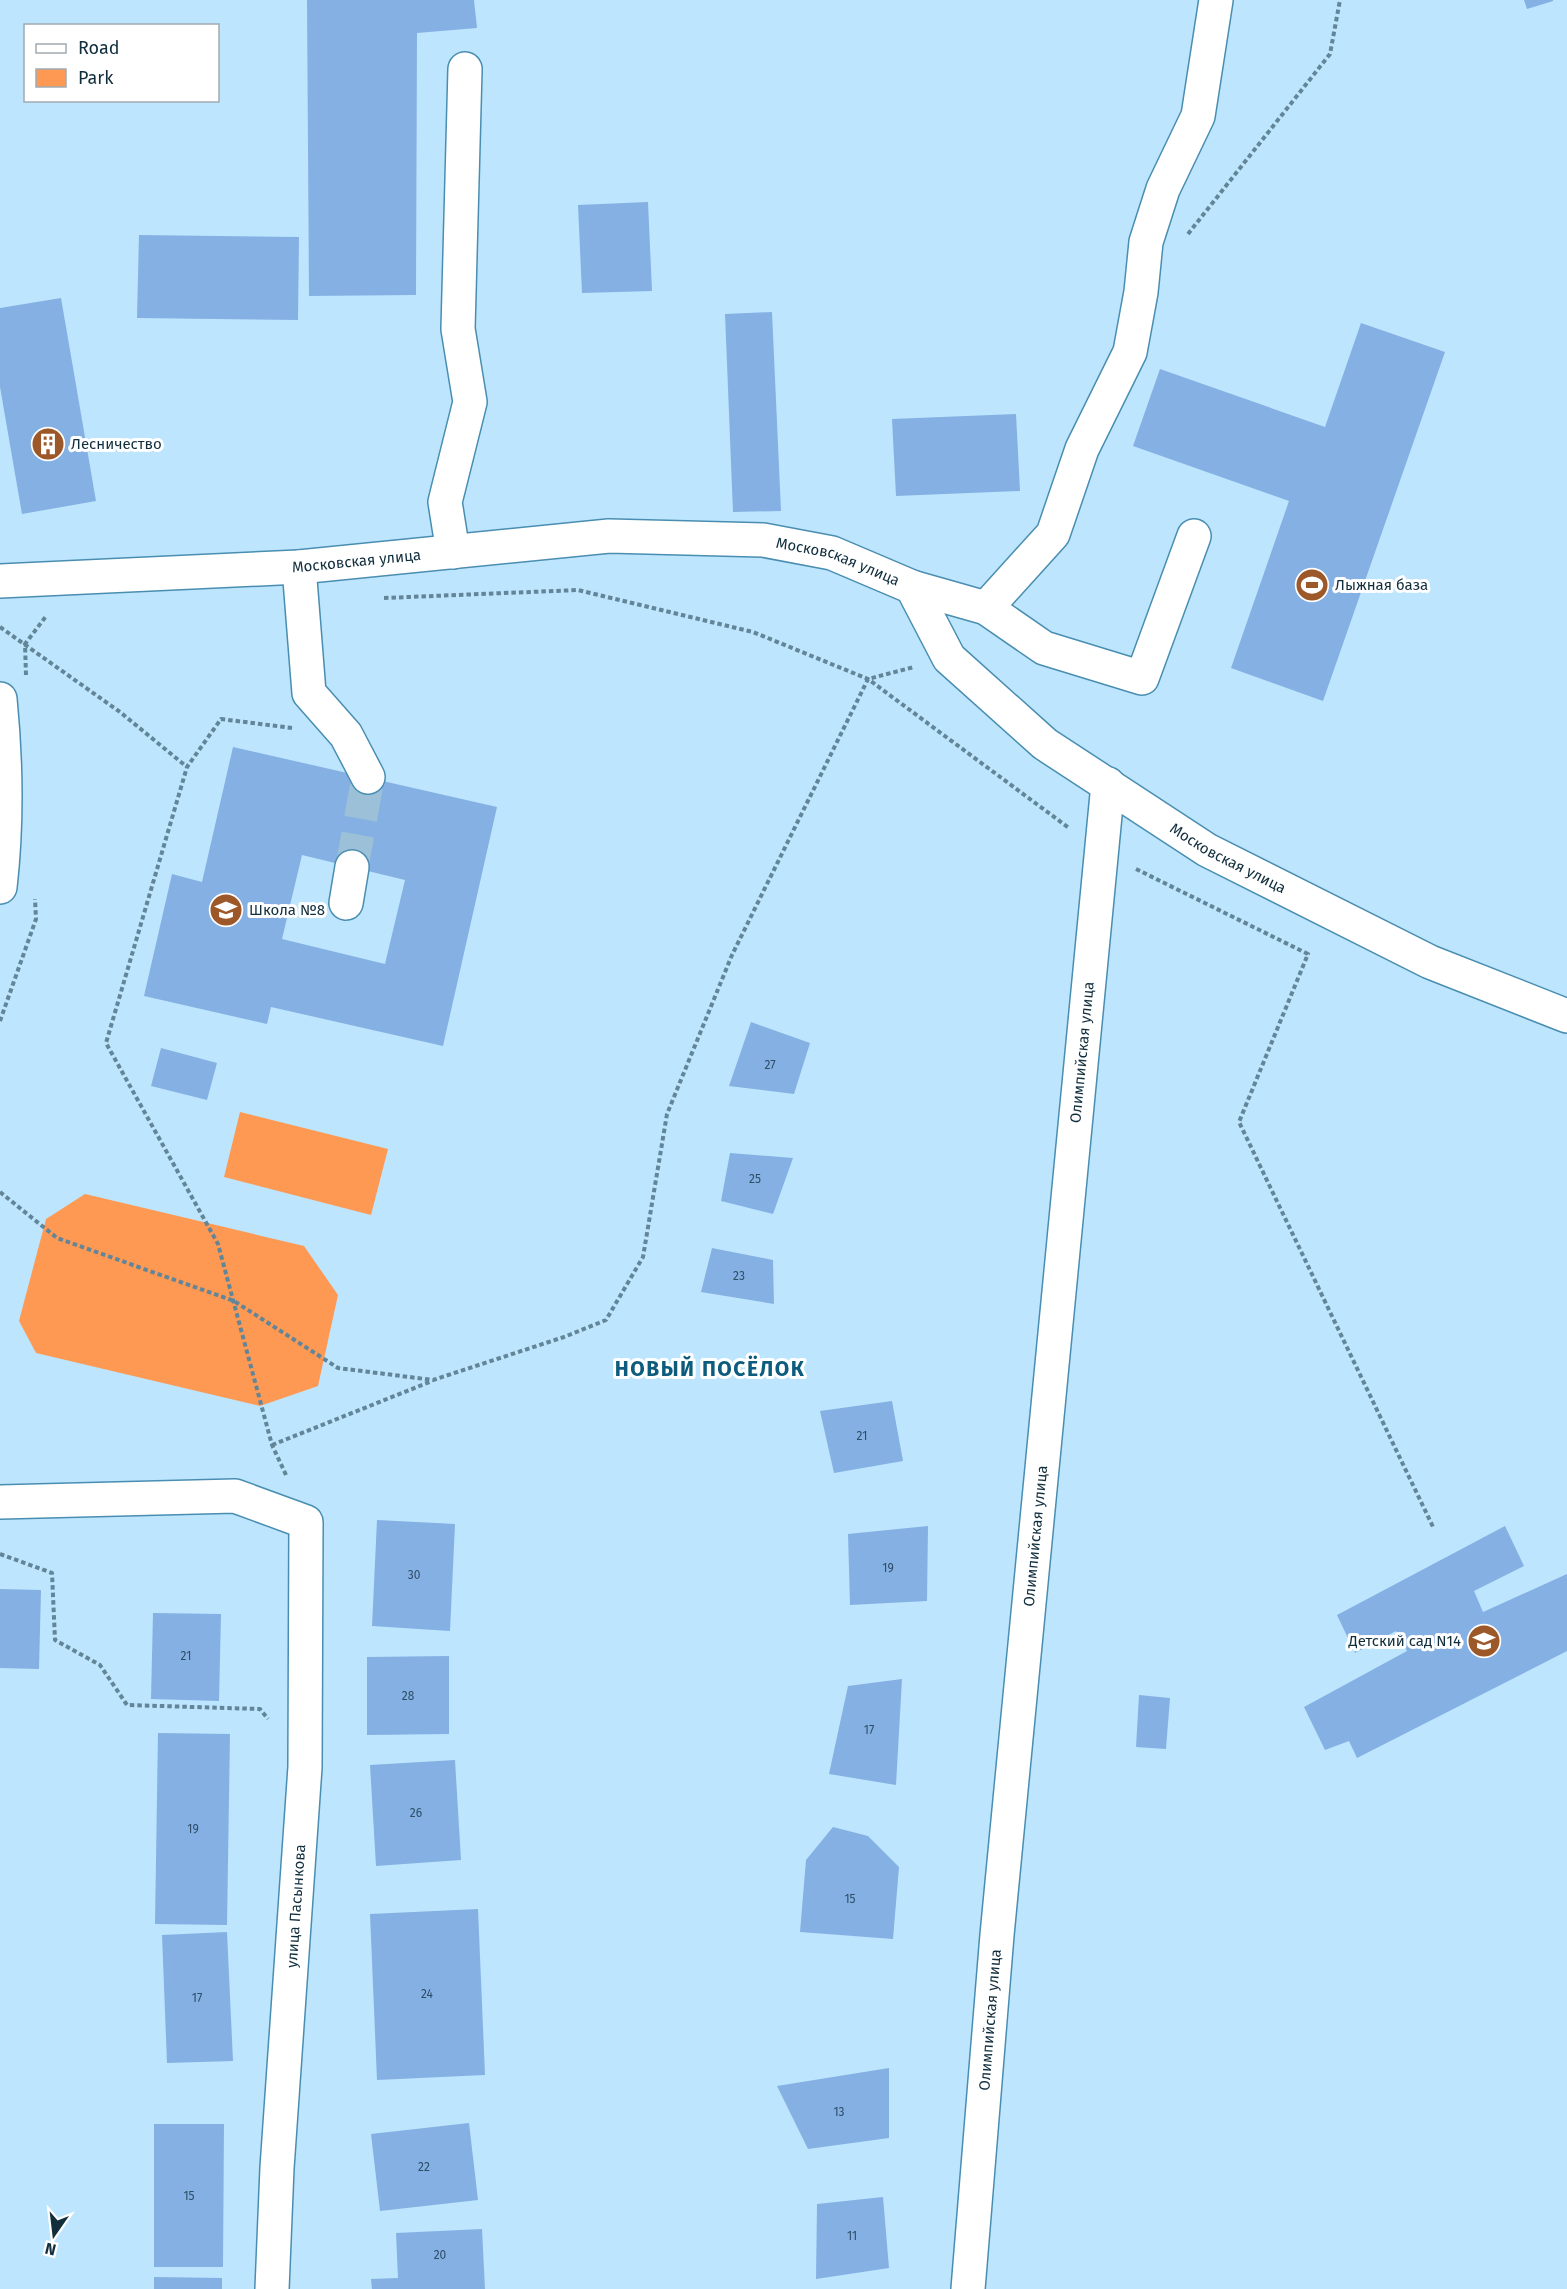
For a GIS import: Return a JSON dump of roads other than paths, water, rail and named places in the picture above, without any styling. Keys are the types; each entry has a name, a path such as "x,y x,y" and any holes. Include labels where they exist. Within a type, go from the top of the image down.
{"street":[{"path":"986,608 1053,534 1082,449 1130,352 1141,292 1146,242 1163,189 1198,116 1216,0"},
{"path":"453,552 446,502 471,402 458,329 465,69"},
{"name":"Московская улица","path":"0,581 299,567 609,536 764,540 832,553 912,587 949,658 1045,744 1207,850 1430,962 1567,1016"},
{"path":"912,587 986,608 1044,648 1142,678 1194,536"},
{"path":"299,567 309,693 346,735 368,777"},
{"path":"0,699 4,741 3,864 0,887"},
{"name":"Олимпийская улица","path":"968,2289 997,1935 1108,784"},
{"path":"346,903 352,867"},
{"name":"улица Пасынкова","path":"0,1502 235,1496 306,1522 305,1767 277,2168 273,2289"}],"tunnel":[{"path":"352,867 368,777"}],"place":[{"name":"Лесничество","path":"48,444"},
{"name":"Лыжная база","path":"1312,585"},
{"name":"Школа №8","path":"226,910"},
{"name":"Детский сад N14","path":"1484,1641"}],"district":[{"name":"НОВЫЙ ПОСЁЛОК","path":"710,1369"}]}
